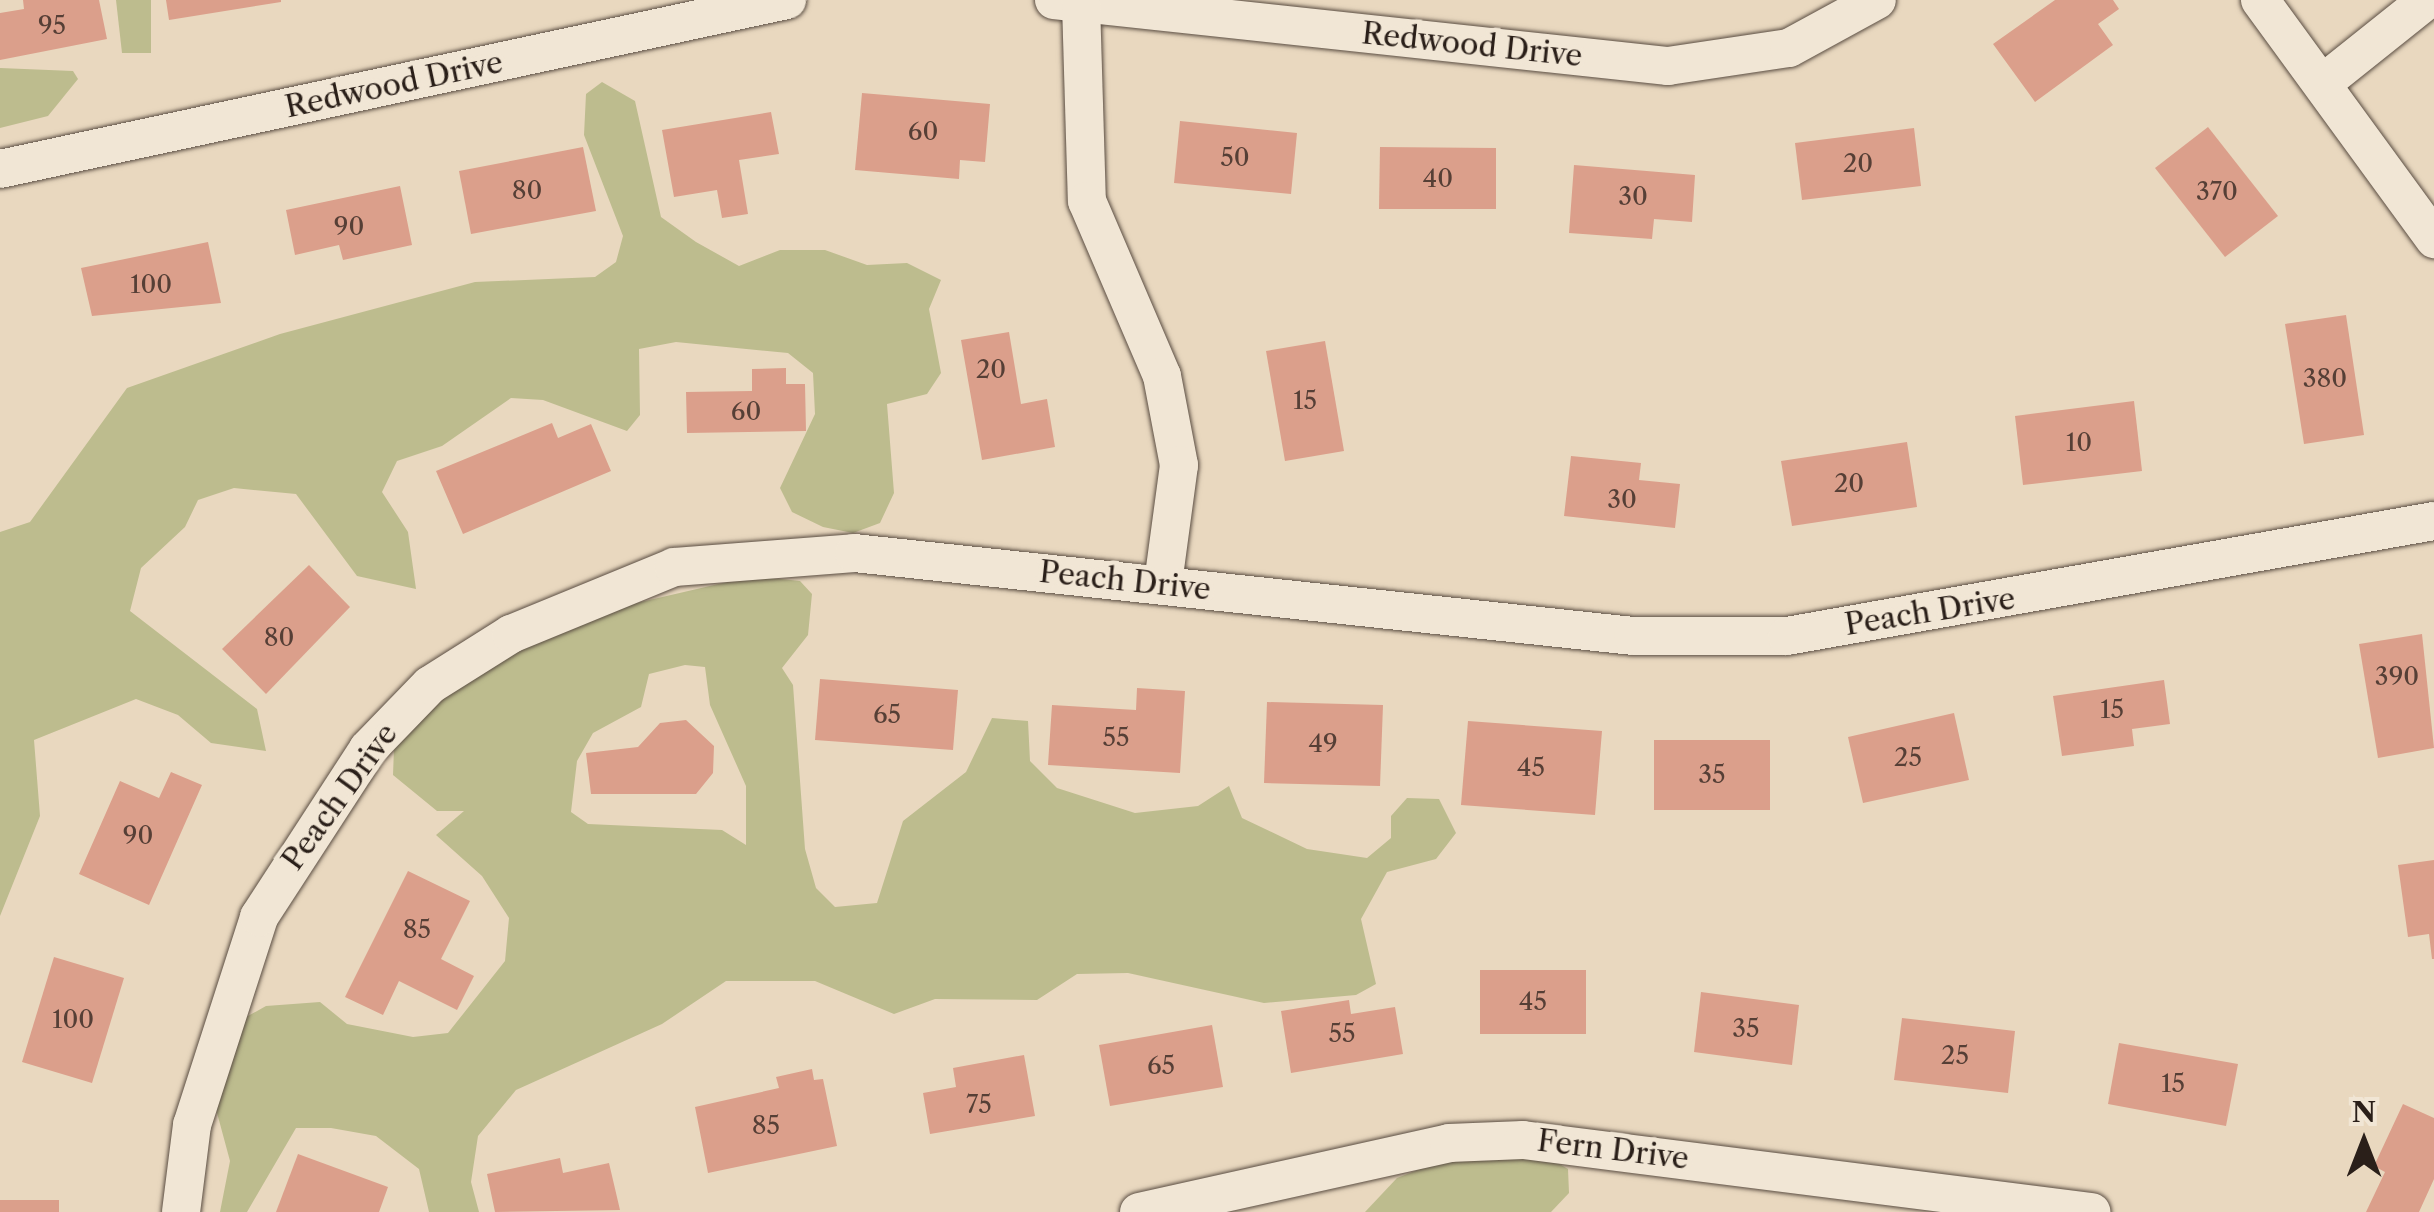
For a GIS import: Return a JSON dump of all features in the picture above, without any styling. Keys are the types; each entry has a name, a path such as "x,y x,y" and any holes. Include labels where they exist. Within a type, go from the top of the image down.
{"street":[{"name":"Redwood Drive","path":"0,169 787,0"},
{"name":"Redwood Drive","path":"1067,2 1668,66 1789,48 1877,0"},
{"path":"2260,0 2434,239"},
{"path":"2323,84 2428,0"},
{"path":"1067,2 1087,202 1162,376 1179,465 1163,584"},
{"name":"Peach Drive","path":"181,1212 192,1124 260,916 304,836 430,685 593,594 731,556 854,552 1633,636 1787,636 2434,521"},
{"name":"Fern Drive","path":"1139,1212 1449,1143 1523,1140 2091,1212"}],"shaded area":[{"path":"116,0 151,0 151,53 122,53"},
{"path":"0,68 73,71 78,79 48,116 0,128"},
{"path":"602,82 635,101 661,217 696,242 739,266 780,250 825,250 867,265 907,263 941,280 929,309 941,373 927,394 887,404 894,493 880,523 853,533 823,527 792,512 780,488 815,414 813,373 788,353 676,342 639,349 640,415 627,431 543,400 511,398 442,446 397,461 382,492 408,532 416,589 357,576 296,494 234,488 198,500 185,527 141,568 130,611 257,709 266,751 211,743 178,715 136,699 34,740 40,816 0,916 0,532 30,522 127,388 280,334 475,282 595,277 616,262 623,236 584,135 586,94"},
{"path":"753,576 800,581 812,594 808,635 782,668 793,685 805,849 816,888 835,907 877,903 903,821 966,772 992,718 1028,721 1030,761 1057,788 1135,813 1198,806 1229,786 1242,818 1307,849 1367,858 1391,838 1391,816 1407,798 1439,799 1456,833 1436,859 1387,872 1361,919 1376,984 1356,995 1264,1003 1128,973 1077,974 1037,1000 935,999 894,1014 815,981 726,981 662,1024 516,1090 478,1136 471,1182 479,1212 429,1212 419,1169 376,1136 331,1128 296,1128 247,1212 220,1212 230,1161 213,1098 239,1021 266,1006 320,1002 347,1024 413,1037 448,1033 505,961 509,918 482,876 436,835 464,811 437,811 393,775 394,748 413,717 563,620","holes":["685,665 705,667 710,705 746,786 746,845 722,830 588,824 571,812 577,761 593,733 641,707 649,674"]},
{"path":"1456,1155 1549,1158 1568,1169 1569,1193 1551,1212 1365,1212 1397,1178"}],"building":[{"path":"23,0 99,0 107,39 0,60 0,13 24,9"},
{"path":"166,0 281,0 281,2 169,20"},
{"path":"2055,0 2113,0 2119,9 2098,24 2113,45 2035,102 1993,44"},
{"path":"862,93 990,104 985,162 960,160 959,179 855,170"},
{"path":"771,112 779,154 739,160 748,214 722,218 717,190 674,197 662,130"},
{"path":"1180,121 1297,133 1291,194 1174,183"},
{"path":"2208,127 2278,216 2225,257 2155,168"},
{"path":"1914,128 1921,186 1802,200 1795,143"},
{"path":"583,147 596,211 471,234 459,171"},
{"path":"1380,147 1496,148 1496,209 1379,209"},
{"path":"1574,165 1695,175 1692,222 1654,219 1652,239 1569,233"},
{"path":"400,186 412,245 343,260 339,245 295,255 286,210"},
{"path":"208,242 221,303 92,316 81,268"},
{"path":"2346,315 2364,435 2304,444 2285,324"},
{"path":"1009,332 1021,404 1047,399 1055,447 982,460 961,340"},
{"path":"1325,341 1344,451 1285,461 1266,351"},
{"path":"786,368 786,384 805,384 806,431 687,433 686,392 752,391 752,369"},
{"path":"2134,401 2142,471 2023,485 2015,416"},
{"path":"552,423 558,438 591,424 611,471 463,534 436,471"},
{"path":"1907,442 1917,507 1792,526 1781,461"},
{"path":"1571,456 1641,463 1639,480 1680,484 1675,528 1564,516"},
{"path":"309,565 350,607 266,694 222,649"},
{"path":"2422,634 2434,748 2378,758 2359,644"},
{"path":"820,679 958,690 953,750 815,740"},
{"path":"2164,680 2170,724 2132,729 2134,746 2062,756 2053,696"},
{"path":"1137,688 1185,691 1180,773 1048,765 1052,705 1136,710"},
{"path":"1267,702 1383,705 1380,786 1264,783"},
{"path":"1954,713 1969,780 1863,803 1848,737"},
{"path":"686,720 714,746 713,773 696,794 591,794 586,753 638,747 660,723"},
{"path":"1468,721 1602,731 1595,815 1461,805"},
{"path":"1654,740 1770,740 1770,810 1654,810"},
{"path":"171,772 202,785 149,905 79,874 120,781 159,798"},
{"path":"2434,860 2432,959 2429,934 2408,937 2398,865"},
{"path":"408,871 470,901 441,959 474,976 457,1010 399,981 383,1015 345,997"},
{"path":"54,957 124,978 92,1083 22,1062"},
{"path":"1480,970 1586,970 1586,1034 1480,1034"},
{"path":"1701,992 1799,1005 1792,1065 1694,1052"},
{"path":"1349,1000 1351,1014 1395,1007 1403,1054 1291,1073 1281,1011"},
{"path":"1902,1018 2015,1031 2008,1093 1894,1080"},
{"path":"1212,1025 1223,1087 1110,1106 1099,1045"},
{"path":"2119,1043 2238,1064 2226,1126 2108,1104"},
{"path":"1024,1055 1035,1116 930,1134 923,1093 956,1087 953,1068"},
{"path":"812,1069 814,1080 823,1079 837,1146 708,1173 695,1107 779,1088 776,1077"},
{"path":"2403,1104 2434,1118 2434,1179 2419,1212 2366,1212 2385,1172 2374,1166"},
{"path":"298,1154 388,1187 379,1212 276,1212"},
{"path":"560,1158 563,1173 609,1163 620,1210 495,1212 487,1174"},
{"path":"0,1200 59,1200 59,1212 0,1212"}]}
